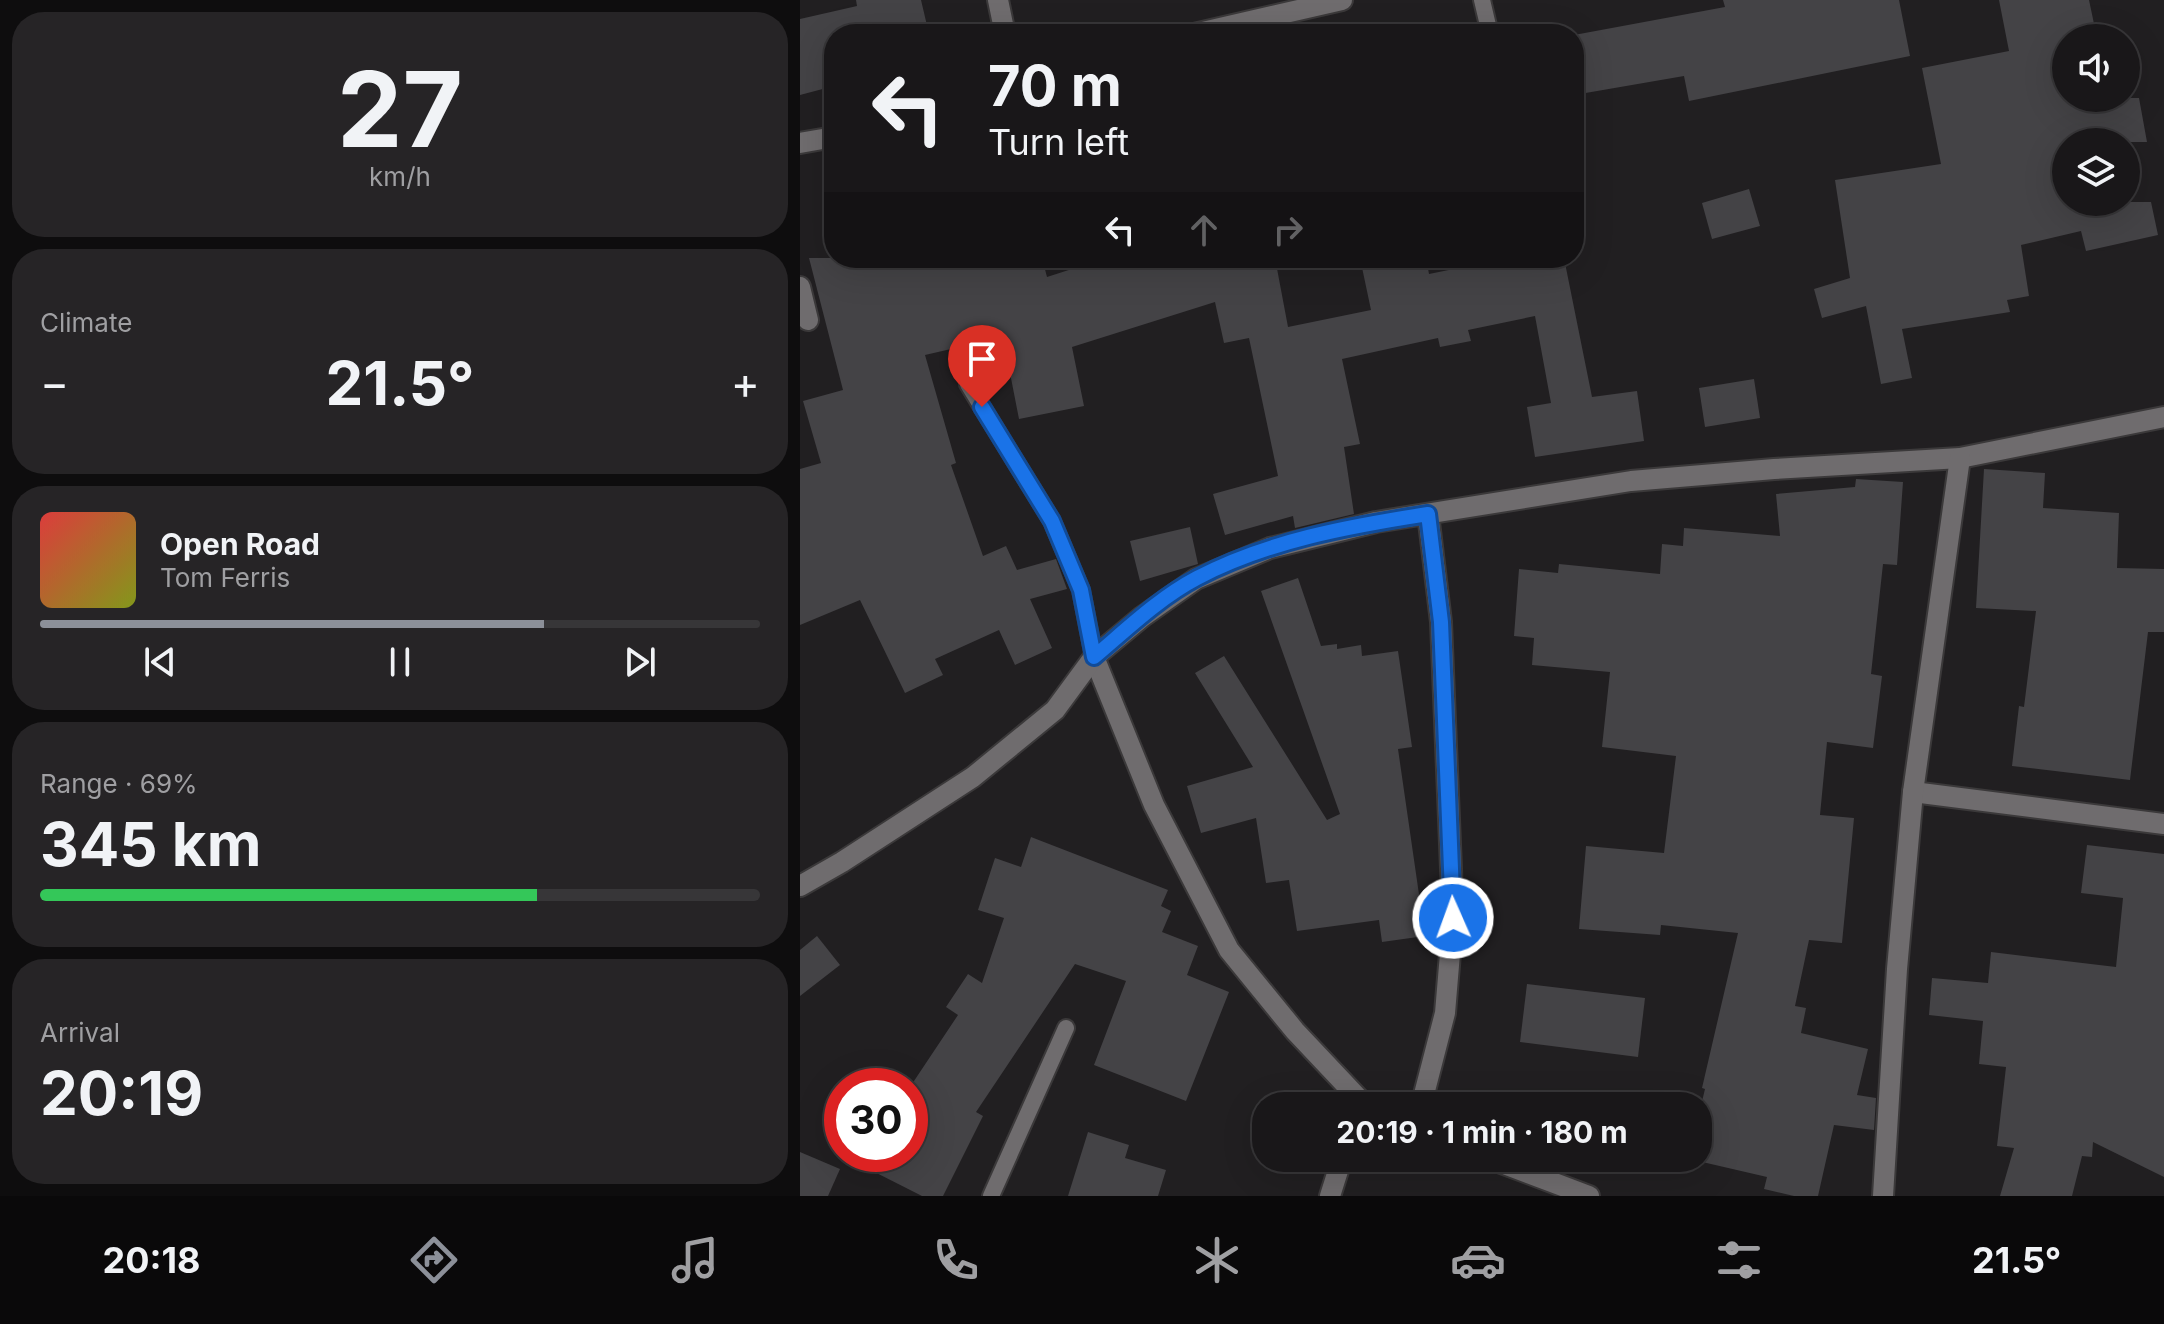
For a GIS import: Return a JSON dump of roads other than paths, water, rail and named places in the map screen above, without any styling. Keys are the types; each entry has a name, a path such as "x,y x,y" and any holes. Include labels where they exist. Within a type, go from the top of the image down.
{"street":[{"path":"998,0 1003,24"},
{"path":"1238,24 1342,0"},
{"path":"800,143 824,139"},
{"path":"800,287 808,320"},
{"path":"800,886 973,777 1055,710 1094,657 1142,617 1196,579 1270,548 1376,522 1631,481 1960,458 2164,417"},
{"path":"1883,1196 1897,969 1913,792 1960,458"},
{"path":"1425,1092 1445,1013 1453,918 1441,622 1428,514"},
{"path":"1094,657 1154,805 1229,950 1295,1031 1352,1092"},
{"path":"1913,792 2164,824"},
{"path":"1330,1196 1338,1172"},
{"path":"1525,1172 1589,1196"}],"lane":[{"path":"1482,0 1488,24"},
{"path":"968,384 1052,521 1081,590 1094,657"},
{"path":"991,1196 1066,1028"}]}
